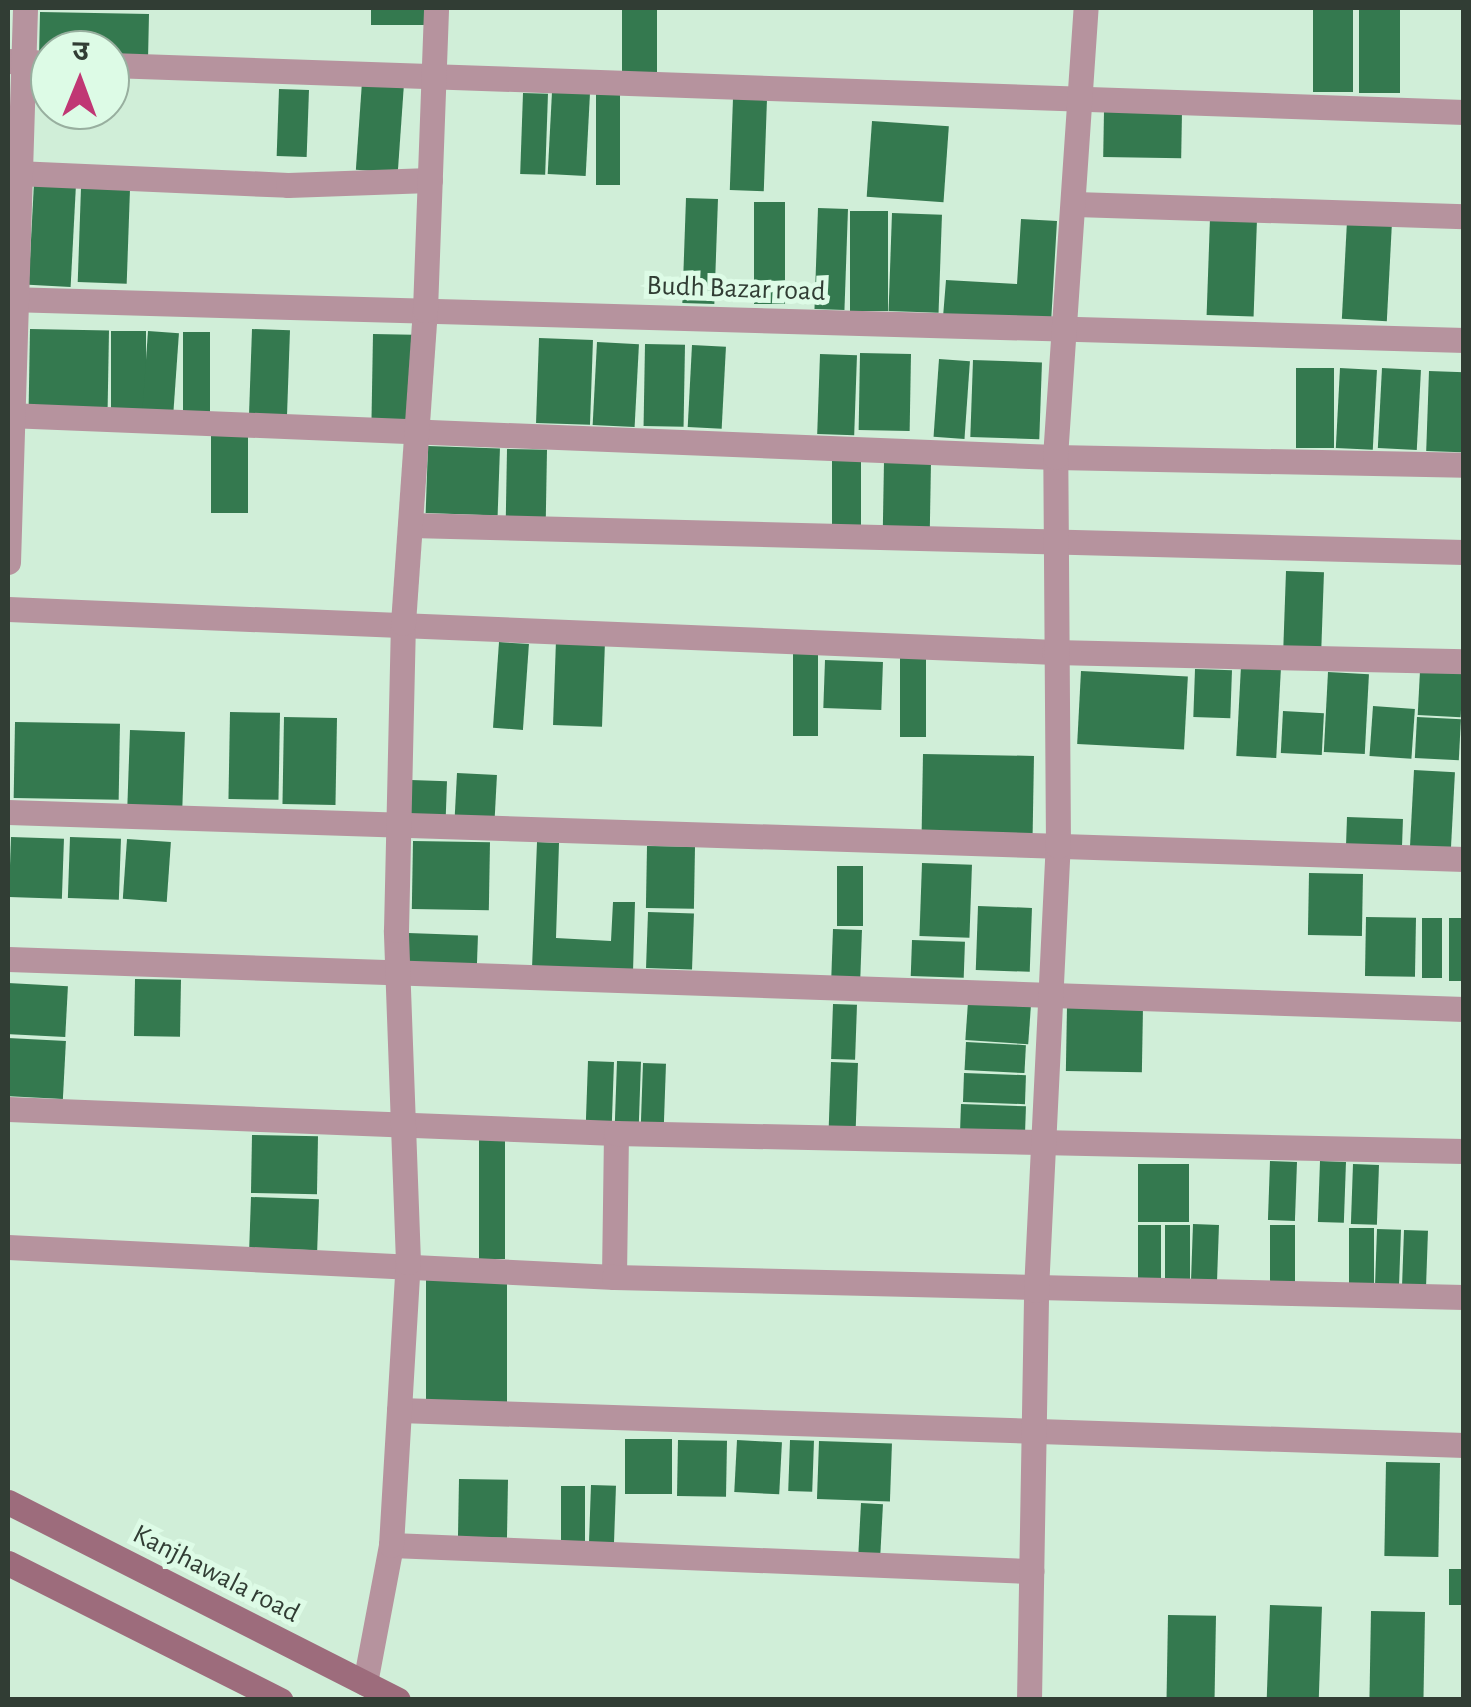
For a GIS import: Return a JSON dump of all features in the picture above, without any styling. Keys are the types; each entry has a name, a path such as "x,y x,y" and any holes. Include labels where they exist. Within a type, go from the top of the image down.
{"main road":[{"name":"Kanjhawala road","path":"8,1502 398,1700"},
{"path":"8,1563 280,1700"}],"street":[{"path":"8,562 16,174 14,62 25,8"},
{"path":"365,1683 391,1545 408,1262 398,970 403,623 425,310 436,8"},
{"path":"1030,1700 1037,1429 1036,1290 1044,1142 1046,992 1058,846 1055,457 1086,8"},
{"path":"130,66 1082,94 1464,112"},
{"path":"16,174 288,185 430,180"},
{"path":"1074,204 1464,216"},
{"name":"Budh Bazar road","path":"14,299 1464,340"},
{"path":"12,415 1055,457 1464,465"},
{"path":"411,524 1464,552"},
{"path":"8,609 1054,652 1464,661"},
{"path":"8,812 400,828 1464,859"},
{"path":"8,959 1464,1009"},
{"path":"8,1109 406,1126 1464,1151"},
{"path":"614,1276 616,1132"},
{"path":"8,1247 408,1262 614,1276 1036,1290 1464,1297"},
{"path":"400,1410 1464,1444"},
{"path":"391,1545 1031,1571"}],"building":[{"path":"371,8 424,8 424,25 371,25"},
{"path":"622,8 657,8 657,72 622,72"},
{"path":"1313,8 1353,8 1353,92 1313,92"},
{"path":"1359,8 1400,8 1400,93 1359,93"},
{"path":"40,12 149,14 148,60 130,60 130,30 40,30"},
{"path":"362,82 404,85 398,173 356,170"},
{"path":"279,89 309,90 307,157 277,156"},
{"path":"552,92 590,94 586,176 548,174"},
{"path":"523,93 548,94 545,175 520,174"},
{"path":"596,93 620,93 620,185 596,185"},
{"path":"733,98 767,99 764,191 730,190"},
{"path":"1104,111 1182,112 1181,158 1103,157"},
{"path":"872,121 949,126 944,202 867,197"},
{"path":"34,183 76,185 71,287 29,285"},
{"path":"81,188 130,190 127,284 78,282"},
{"path":"686,198 718,199 714,304 682,303"},
{"path":"754,202 785,202 785,304 754,304"},
{"path":"818,208 848,209 844,310 814,309"},
{"path":"850,211 888,211 888,311 850,311"},
{"path":"892,213 942,215 939,313 889,311"},
{"path":"1210,218 1257,220 1254,317 1207,315"},
{"path":"1021,219 1057,221 1051,323 943,317 946,280 1017,284"},
{"path":"1347,221 1392,223 1387,321 1342,319"},
{"path":"30,329 109,330 108,410 29,409"},
{"path":"252,329 290,330 287,415 249,414"},
{"path":"111,331 146,331 146,411 111,411"},
{"path":"148,331 179,333 173,414 142,412"},
{"path":"183,332 210,332 210,413 183,413"},
{"path":"373,334 413,335 411,422 371,421"},
{"path":"539,338 593,340 590,425 536,423"},
{"path":"597,342 639,344 635,427 593,425"},
{"path":"645,344 685,345 684,427 644,426"},
{"path":"692,345 726,347 722,429 688,427"},
{"path":"860,353 911,354 910,431 859,430"},
{"path":"820,354 857,355 854,435 817,434"},
{"path":"939,359 970,361 964,439 934,437"},
{"path":"973,360 1042,362 1039,439 970,437"},
{"path":"1296,368 1334,368 1334,448 1296,448"},
{"path":"1340,368 1377,370 1373,450 1336,448"},
{"path":"1382,368 1421,370 1417,450 1378,448"},
{"path":"1429,371 1464,372 1461,452 1426,451"},
{"path":"211,429 248,429 248,513 211,513"},
{"path":"428,446 500,449 498,515 426,513"},
{"path":"507,449 547,450 546,521 506,520"},
{"path":"832,458 861,458 861,530 832,530"},
{"path":"884,461 931,462 930,534 883,533"},
{"path":"1286,571 1324,572 1321,647 1283,646"},
{"path":"556,640 605,642 602,727 553,725"},
{"path":"499,642 529,644 523,730 493,728"},
{"path":"793,645 818,645 818,736 793,736"},
{"path":"900,656 926,656 926,737 900,737"},
{"path":"825,660 883,662 881,710 823,708"},
{"path":"1241,666 1281,668 1276,758 1236,756"},
{"path":"1195,669 1232,670 1230,718 1193,717"},
{"path":"1081,671 1188,677 1184,749 1077,744"},
{"path":"1420,671 1463,673 1461,717 1418,715"},
{"path":"1328,672 1369,674 1365,754 1324,752"},
{"path":"1373,706 1415,709 1411,759 1370,756"},
{"path":"1283,711 1324,713 1322,755 1281,753"},
{"path":"230,712 280,713 278,800 228,799"},
{"path":"284,717 337,718 335,805 282,804"},
{"path":"1417,717 1461,719 1459,760 1415,758"},
{"path":"15,722 120,724 119,800 14,798"},
{"path":"130,730 185,732 182,815 127,813"},
{"path":"923,754 1034,756 1033,838 922,836"},
{"path":"1414,770 1455,772 1451,853 1410,851"},
{"path":"457,773 497,775 494,828 454,826"},
{"path":"411,780 447,781 445,826 409,825"},
{"path":"1347,817 1403,819 1402,855 1346,853"},
{"path":"11,837 64,839 62,899 9,897"},
{"path":"70,837 121,839 119,900 68,898"},
{"path":"127,839 171,842 167,902 123,899"},
{"path":"413,841 490,842 489,910 412,909"},
{"path":"537,842 559,843 556,938 611,941 613,902 635,902 633,972 532,968"},
{"path":"647,846 695,847 694,909 646,908"},
{"path":"922,863 972,865 969,938 919,936"},
{"path":"837,866 863,866 863,926 837,926"},
{"path":"1309,873 1363,874 1362,936 1308,935"},
{"path":"978,906 1032,908 1030,972 976,970"},
{"path":"648,912 694,914 692,970 646,968"},
{"path":"1366,917 1416,918 1415,977 1365,976"},
{"path":"1422,918 1442,918 1442,978 1422,978"},
{"path":"1449,918 1464,918 1464,981 1449,981"},
{"path":"833,929 862,930 860,979 831,978"},
{"path":"408,933 478,935 477,972 407,970"},
{"path":"912,940 965,942 964,978 911,976"},
{"path":"135,979 181,980 180,1037 134,1036"},
{"path":"8,983 68,986 65,1037 8,1034"},
{"path":"968,1002 1031,1006 1028,1044 965,1040"},
{"path":"833,1004 857,1005 855,1060 831,1059"},
{"path":"1067,1006 1143,1007 1142,1072 1066,1071"},
{"path":"8,1038 66,1041 63,1099 8,1096"},
{"path":"966,1042 1026,1045 1024,1073 965,1070"},
{"path":"588,1061 614,1062 612,1125 586,1124"},
{"path":"617,1061 641,1062 639,1125 615,1124"},
{"path":"831,1062 858,1063 856,1130 829,1129"},
{"path":"643,1063 666,1064 664,1126 641,1125"},
{"path":"964,1073 1026,1075 1025,1104 963,1102"},
{"path":"961,1104 1026,1106 1025,1134 960,1132"},
{"path":"252,1135 318,1136 317,1194 251,1193"},
{"path":"479,1135 505,1135 505,1259 479,1259"},
{"path":"1270,1161 1297,1162 1295,1221 1268,1220"},
{"path":"1320,1161 1346,1162 1344,1223 1318,1222"},
{"path":"1138,1164 1189,1164 1189,1222 1138,1222"},
{"path":"1353,1164 1379,1165 1377,1225 1351,1224"},
{"path":"251,1197 319,1199 317,1250 249,1248"},
{"path":"1193,1224 1219,1225 1217,1289 1191,1288"},
{"path":"1138,1225 1161,1225 1161,1286 1138,1286"},
{"path":"1165,1225 1190,1225 1190,1287 1165,1287"},
{"path":"1270,1225 1295,1225 1295,1288 1270,1288"},
{"path":"1349,1228 1374,1228 1374,1293 1349,1293"},
{"path":"1377,1229 1401,1230 1399,1294 1375,1293"},
{"path":"1404,1230 1428,1231 1426,1295 1402,1294"},
{"path":"426,1277 507,1277 507,1405 426,1405"},
{"path":"625,1439 672,1439 672,1494 625,1494"},
{"path":"678,1440 727,1441 726,1497 677,1496"},
{"path":"737,1440 782,1442 779,1494 734,1492"},
{"path":"790,1440 814,1441 812,1492 788,1491"},
{"path":"819,1441 892,1444 890,1502 817,1499"},
{"path":"1386,1462 1440,1463 1438,1557 1384,1556"},
{"path":"459,1479 508,1480 507,1538 458,1537"},
{"path":"591,1485 616,1486 614,1545 589,1544"},
{"path":"561,1486 585,1486 585,1545 561,1545"},
{"path":"861,1503 883,1504 880,1558 858,1557"},
{"path":"1449,1569 1464,1569 1464,1605 1449,1605"},
{"path":"1270,1605 1322,1607 1319,1700 1267,1700"},
{"path":"1371,1611 1425,1612 1423,1700 1369,1700"},
{"path":"1168,1615 1216,1616 1215,1700 1167,1700"}]}
